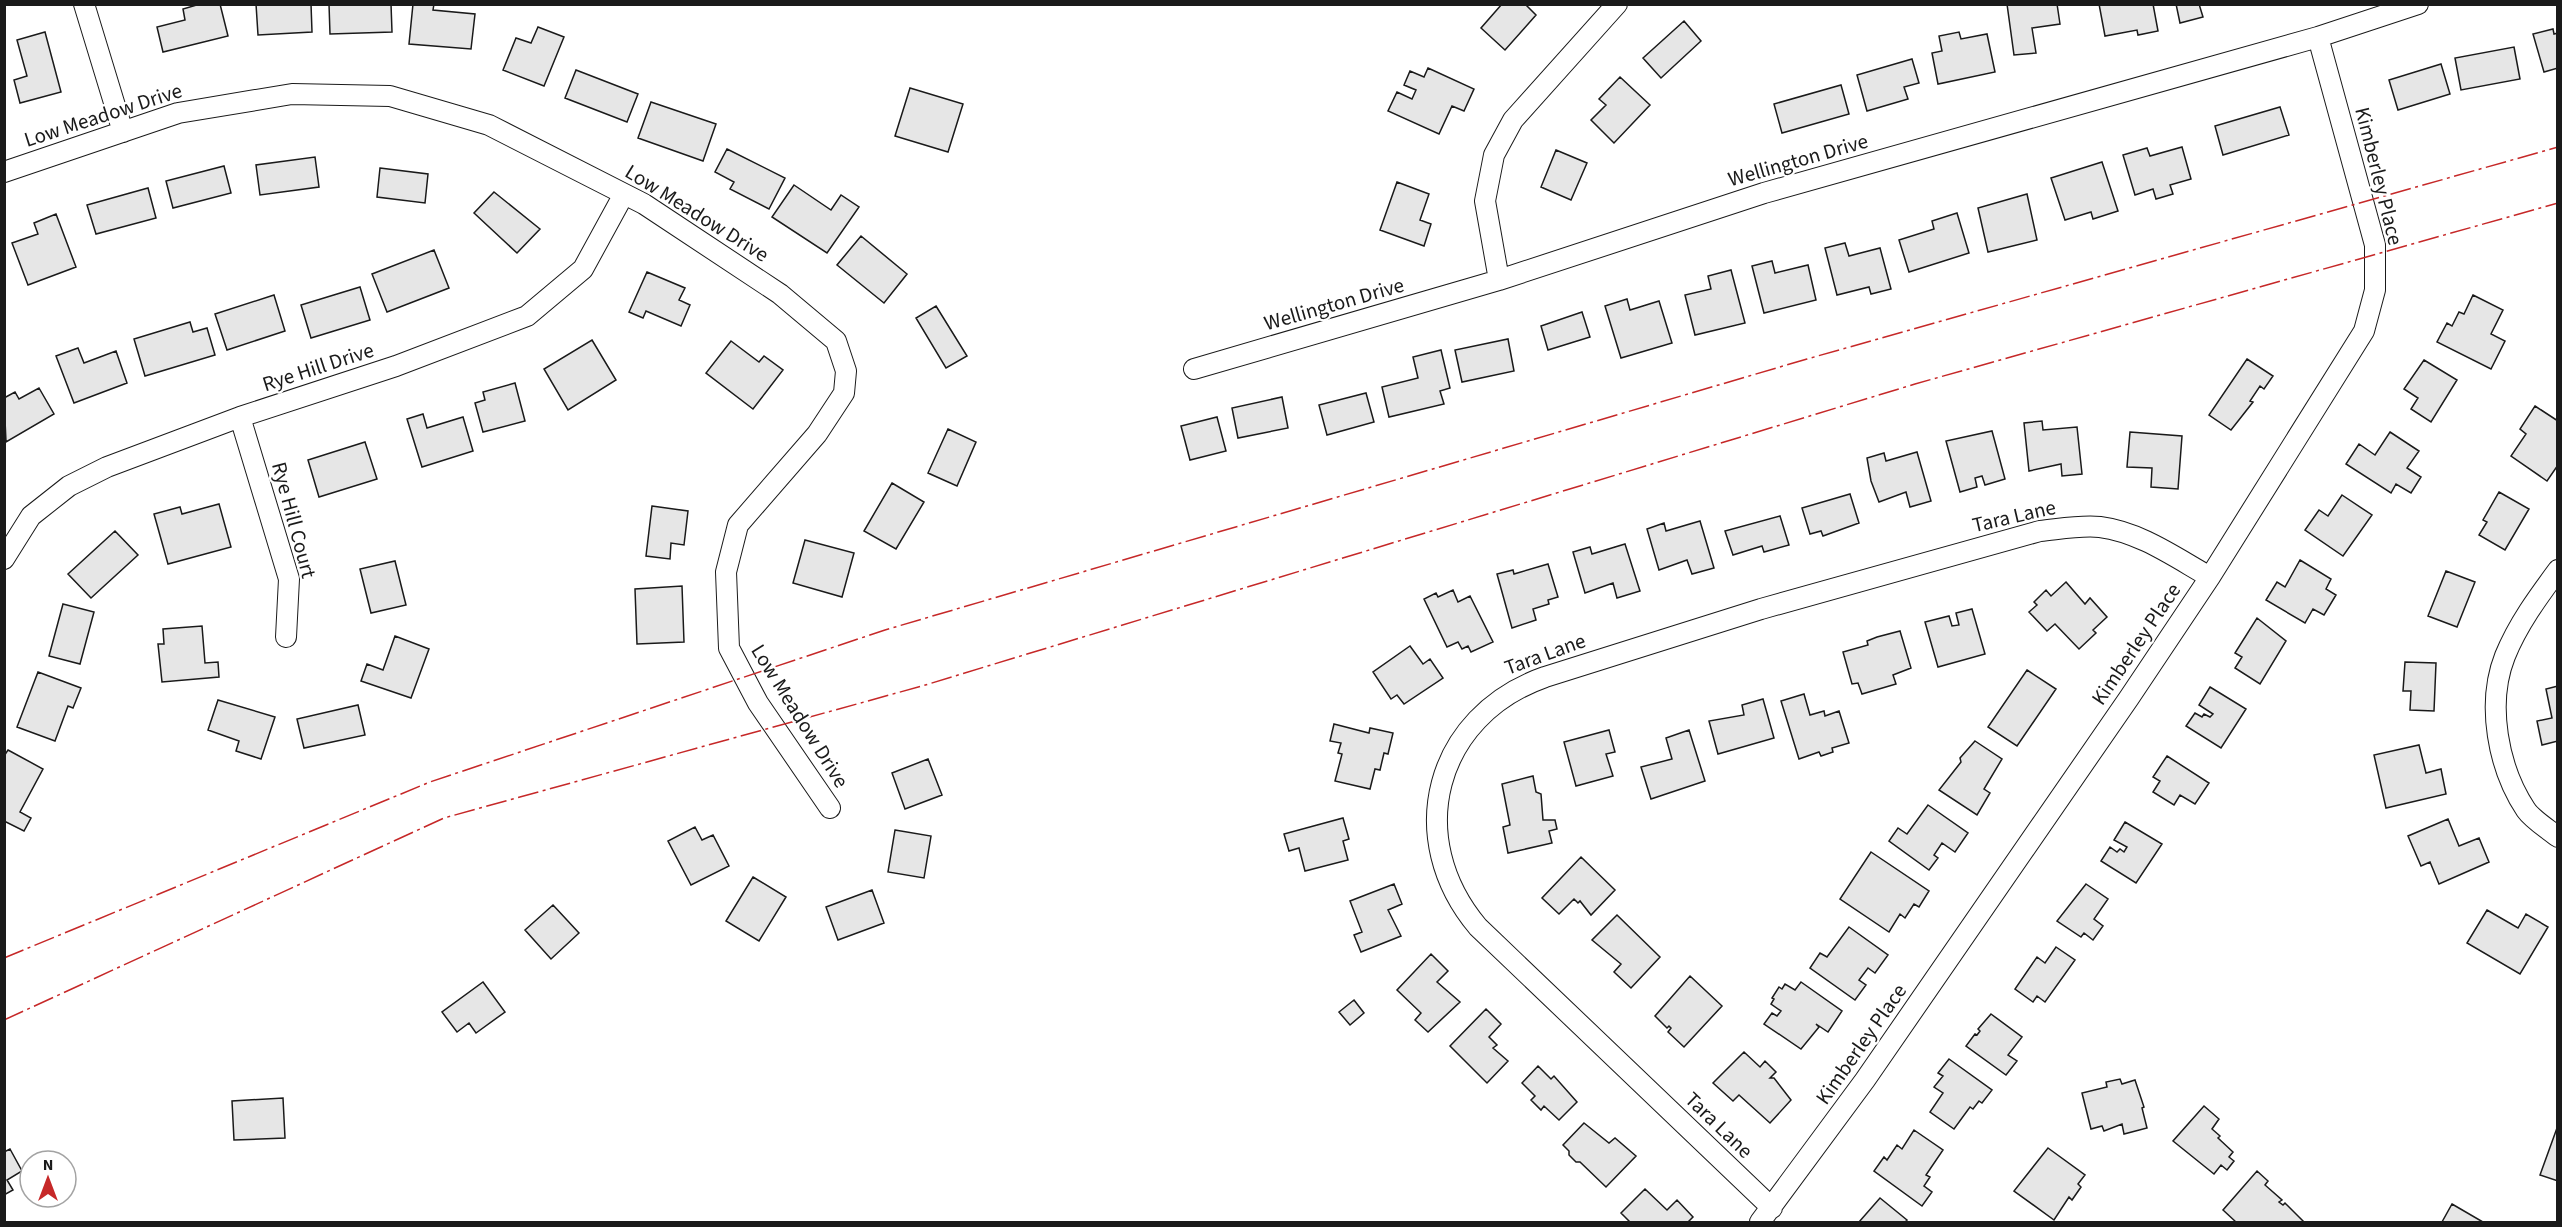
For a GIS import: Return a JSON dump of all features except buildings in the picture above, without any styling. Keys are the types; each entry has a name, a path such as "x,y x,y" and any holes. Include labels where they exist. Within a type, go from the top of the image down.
{"street":[{"path":"84,4 123,132"},
{"name":"Wellington Drive","path":"1194,369 1499,280 1764,193 2318,37 2418,4"},
{"path":"1499,280 1485,201 1494,155 1514,120 1615,5"},
{"name":"Kimberley Place","path":"1766,1215 2015,864 2210,577 2353,352 2364,331 2375,290 2375,244 2318,37"},
{"name":"Low Meadow Drive","path":"4,172 178,113 292,94 390,96 489,125 624,194 716,249 780,294 836,342 846,371 844,393 817,434 738,525 726,572 729,648 759,703 830,808"},
{"name":"Rye Hill Drive","path":"4,559 31,516 69,486 106,467 240,417 396,366 527,316 583,269 624,194"},
{"name":"Rye Hill Court","path":"240,417 289,579 286,637"},
{"name":"Tara Lane","path":"1766,1215 1464,911 1447,877 1440,854 1437,815 1440,786 1449,762 1470,726 1500,698 1520,686 1545,677 1761,609 2040,531 2100,527 2123,532 2160,548 2210,577"},
{"path":"2558,570 2521,623 2504,657 2497,689 2497,729 2506,769 2527,812 2558,837"}],"power":[{"path":"4,958 430,782 885,630 1807,359 2558,147"},
{"path":"4,1020 444,818 922,686 1915,384 2558,203"}]}
